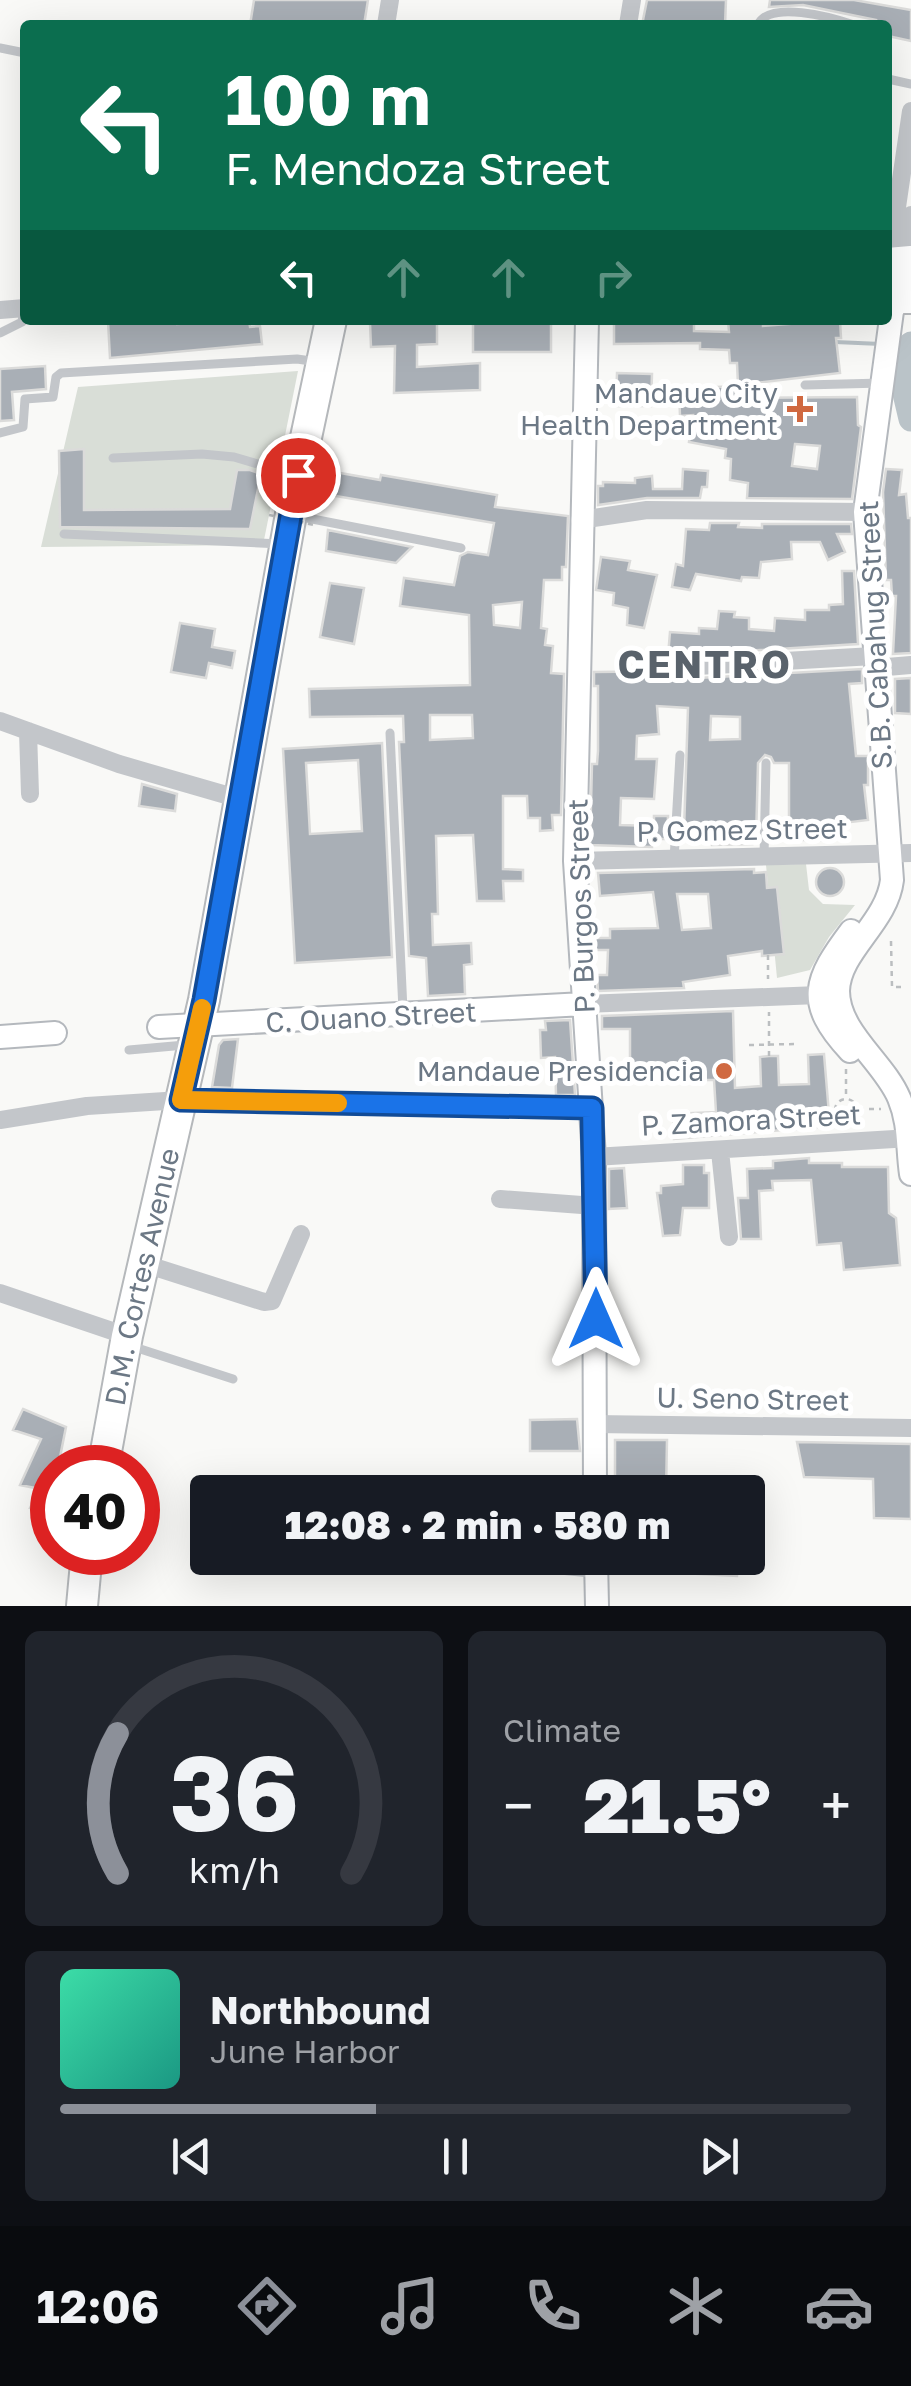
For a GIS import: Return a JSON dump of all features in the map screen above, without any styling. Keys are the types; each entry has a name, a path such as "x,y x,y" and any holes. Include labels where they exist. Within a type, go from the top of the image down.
{"highway":[{"name":"D.M. Cortes Avenue","path":"107,1445 195,1036 294,527 298,475 330,325"},
{"path":"82,1606 85,1575"}],"street":[{"name":"S.B. Cabahug Street","path":"892,316 911,111"},
{"name":"S.B. Cabahug Street","path":"896,288 911,216"},
{"name":"P. Burgos Street","path":"587,325 575,862 594,1156 595,1475"},
{"name":"S.B. Cabahug Street","path":"829,995 824,970 873,896 893,850 874,662 866,512 891,325"},
{"path":"580,520 647,510 866,512"},
{"path":"697,666 874,662 911,666"},
{"path":"0,721 119,764 240,799"},
{"path":"28,731 30,794"},
{"name":"P. Gomez Street","path":"575,862 715,862 893,850"},
{"path":"584,1004 829,995 843,1030 881,1091 908,1148"},
{"name":"C. Ouano Street","path":"159,1027 195,1036 404,1015 584,1004"},
{"path":"0,1037 55,1033"},
{"path":"0,1120 87,1106 181,1100 592,1108"},
{"name":"P. Zamora Street","path":"594,1156 908,1148"},
{"path":"720,1151 729,1237"},
{"path":"500,1199 595,1206"},
{"path":"145,1264 272,1302 301,1234"},
{"path":"0,1293 127,1340"},
{"name":"U. Seno Street","path":"594,1424 911,1428"},
{"path":"597,1575 598,1606"}],"lane":[{"path":"762,20 767,13 781,9 831,20"},
{"path":"0,433 23,428 25,399 52,397 56,377 62,373 296,360 321,382"},
{"path":"805,385 883,382"},
{"path":"112,458 202,454 234,457 298,475"},
{"path":"64,534 294,527 461,548"},
{"path":"390,733 404,1015"},
{"path":"674,860 680,755"},
{"path":"764,857 766,763"},
{"path":"128,1050 195,1036"},
{"path":"127,1340 233,1379"}],"path":[{"path":"891,941 892,987 902,986"},
{"path":"768,956 768,1056"},
{"path":"749,1045 796,1044"},
{"path":"846,1060 846,1098"},
{"path":"846,1098 858,1109"},
{"path":"846,1098 836,1104 838,1118 852,1120 858,1109"},
{"path":"858,1109 881,1110"}],"shaded area":[{"path":"298,371 263,545 41,547 78,387"},
{"path":"806,864 809,890 823,904 855,905 829,937 810,970 777,978 766,865"}],"building":[{"path":"254,0 368,0 365,20 251,20"},
{"path":"647,0 726,0 725,20 643,20"},
{"path":"770,0 854,0 911,10 911,41 892,37 892,20 803,5 769,7"},
{"path":"108,325 260,326 262,344 110,358"},
{"path":"370,325 437,325 437,344 417,345 417,367 480,363 480,390 394,393 395,346 371,347"},
{"path":"473,325 551,325 551,352 473,352"},
{"path":"614,325 694,325 694,331 729,332 728,325 840,325 841,338 836,338 840,373 738,385 737,363 730,363 729,350 700,349 700,343 614,344"},
{"path":"45,366 46,389 12,392 14,420 0,421 0,369"},
{"path":"617,373 652,374 651,406 616,406"},
{"path":"735,386 736,398 857,397 861,427 852,499 747,498 748,483 730,480 731,459 725,458 726,449 689,442 693,415 680,416 679,389","holes":["795,444 820,446 817,469 792,466"]},
{"path":"84,449 84,510 230,509 237,470 250,470 261,474 250,529 60,527 59,451"},
{"path":"683,469 708,471 707,487 702,487 700,498 647,498 598,505 598,486 603,486 603,482 635,483 635,478 652,476 653,489 682,489"},
{"path":"886,469 902,470 899,495 906,494 911,518 911,653 893,654 896,596 892,596 891,580 886,580"},
{"path":"329,471 380,480 381,475 497,495 495,507 568,516 566,567 562,567 562,580 544,580 541,628 547,629 545,645 553,646 551,673 564,674 561,815 552,815 553,830 540,831 540,818 528,818 527,796 503,796 503,869 523,870 523,881 503,881 504,901 477,901 473,835 436,836 438,914 432,914 433,945 471,943 472,964 464,965 465,994 428,996 426,958 409,956 399,742 404,742 403,716 310,717 309,689 470,685 469,615 400,606 404,578 454,585 460,556 468,552 488,555 494,523 324,494","holes":["522,602 520,628 494,625 493,605","430,715 472,715 473,738 430,740"]},
{"path":"710,523 762,528 762,524 851,524 852,534 837,534 845,552 828,560 820,542 791,542 792,559 761,562 759,578 742,577 741,581 696,574 690,590 672,587 676,564 683,566 686,529 709,530"},
{"path":"328,530 412,547 396,563 326,551"},
{"path":"601,557 630,561 628,570 657,575 644,628 627,625 628,608 613,605 614,593 596,590"},
{"path":"842,571 854,571 858,644 696,654 687,659 668,656 670,632 699,634 699,628 717,629 719,611 749,618 749,629 774,631 775,618 805,620 805,610 829,610 829,605 843,604"},
{"path":"330,583 364,588 354,644 320,637"},
{"path":"180,623 215,629 212,647 235,651 232,668 209,663 206,678 171,672"},
{"path":"862,669 862,683 849,684 856,756 868,756 868,785 864,785 868,820 826,825 826,840 789,840 789,763 774,763 765,755 758,763 756,840 751,840 752,844 712,845 711,830 684,831 688,708 657,706 659,734 637,736 636,759 657,759 654,799 621,798 620,825 654,826 654,816 668,816 667,839 652,839 652,847 590,845 592,764 597,764 598,751 598,686 594,686 594,672 686,671 698,678","holes":["711,716 740,717 740,739 710,740"]},
{"path":"911,678 911,714 895,713 895,679"},
{"path":"382,743 392,957 295,963 283,749","holes":["358,760 362,831 310,834 306,763"]},
{"path":"142,784 177,794 175,811 139,806"},
{"path":"830,868 840,872 844,882 840,892 830,896 820,892 816,882 820,872"},
{"path":"754,869 754,873 766,872 767,888 777,887 784,954 762,956 762,951 728,956 730,975 683,982 684,988 598,991 597,975 607,975 608,950 596,950 595,938 610,938 610,929 658,928 653,892 600,896 598,873","holes":["677,894 708,894 711,928 682,930"]},
{"path":"733,1011 735,1088 761,1086 760,1057 769,1056 778,1056 779,1085 809,1084 808,1055 824,1054 830,1126 674,1139 673,1114 716,1112 714,1080 692,1080 693,1068 630,1067 630,1029 602,1029 602,1016"},
{"path":"570,1020 575,1095 556,1095 555,1057 541,1058 540,1030 546,1030 545,1021"},
{"path":"238,1039 232,1088 212,1087 219,1045 223,1040"},
{"path":"809,1158 809,1163 842,1163 842,1167 888,1167 889,1213 896,1218 900,1265 844,1270 841,1243 817,1245 811,1180 772,1181 773,1190 759,1191 761,1239 741,1239 738,1198 748,1198 747,1169 773,1168 773,1161"},
{"path":"683,1165 704,1165 704,1173 709,1173 709,1208 683,1208 680,1235 663,1236 657,1193 661,1193 661,1186 683,1184"},
{"path":"624,1168 627,1208 609,1209 609,1169"},
{"path":"23,1409 66,1427 62,1445 38,1445 41,1439 13,1430"},
{"path":"577,1419 580,1451 530,1451 530,1420"},
{"path":"615,1440 667,1440 666,1475 615,1475"},
{"path":"797,1442 911,1444 911,1519 874,1518 873,1479 804,1477"},
{"path":"30,1463 30,1487 20,1485"}],"waterway":[{"path":"835,342 881,344"},
{"path":"911,344 903,385 911,419"},
{"path":"895,345 910,347"}],"slow traffic":[{"path":"202,1008 181,1100 338,1103"}],"place":[{"name":"Mandaue City Health Department","path":"800,409"},
{"name":"Mandaue Presidencia","path":"724,1071"}],"district":[{"name":"CENTRO","path":"705,665"}],"route":[{"path":"298,475 204,1000 181,1100 592,1108 596,1319"}]}
